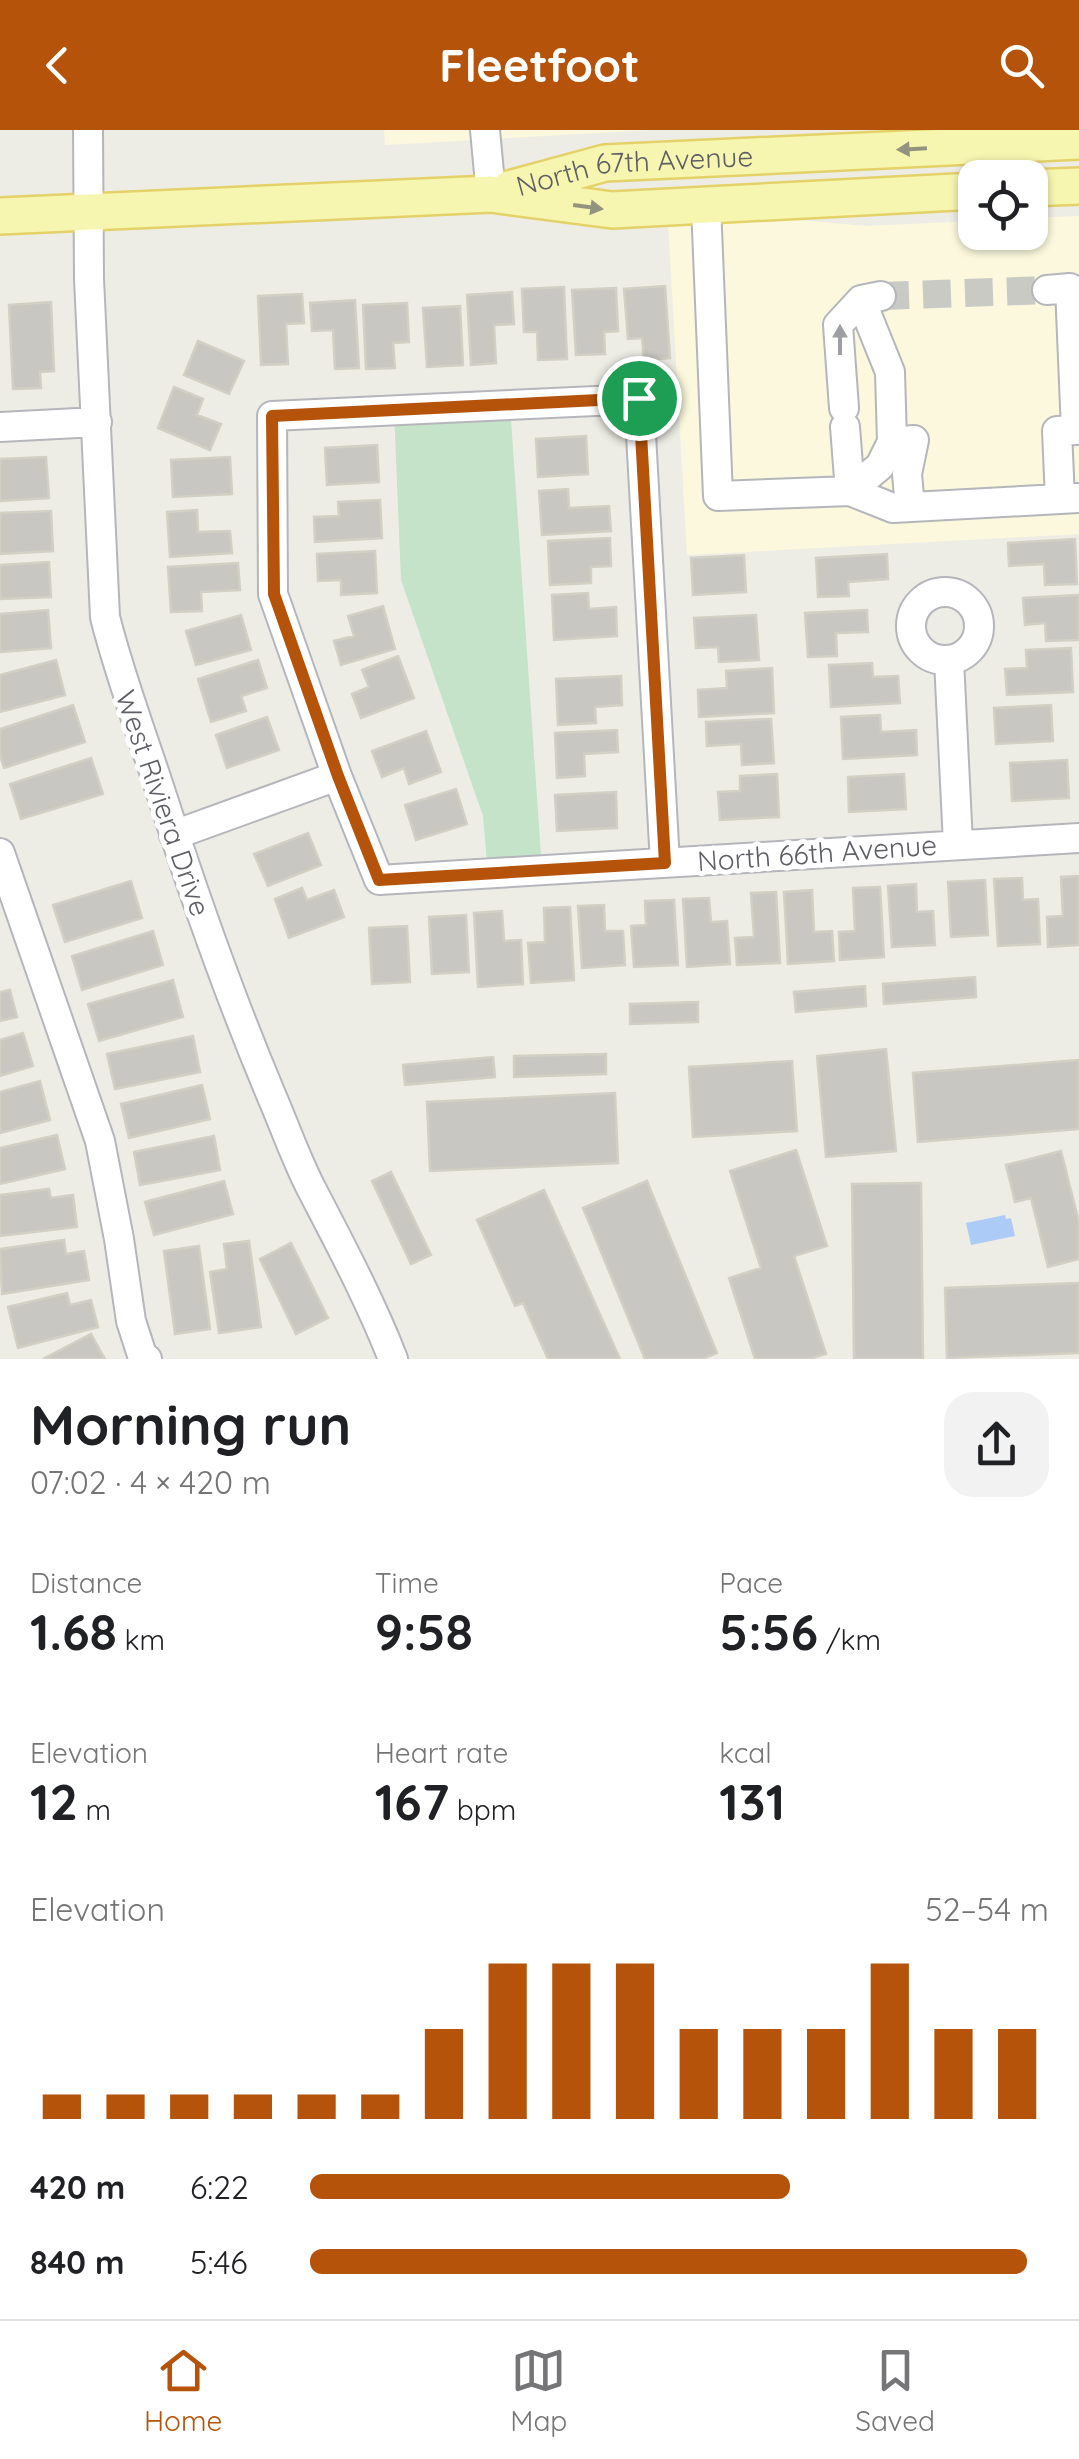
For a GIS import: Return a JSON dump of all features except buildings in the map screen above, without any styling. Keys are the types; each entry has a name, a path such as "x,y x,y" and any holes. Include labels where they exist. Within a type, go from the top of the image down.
{"main road":[{"name":"North 67th Avenue","path":"491,194 604,164 1079,141"},
{"path":"1048,187 1079,186"},
{"name":"North 67th Avenue","path":"0,216 491,194 612,210 958,192"}],"street":[{"name":"West Riviera Drive","path":"88,130 90,280 105,617 118,670 206,928 261,1070 311,1188 393,1359"},
{"path":"485,130 491,194"},
{"path":"706,206 718,496 850,491 893,508 1070,498 1056,432 1076,430 1070,288 1048,290"},
{"path":"850,491 838,324 871,298 903,441 910,507"},
{"path":"174,835 338,776 274,594 272,416 639,398 665,863"},
{"path":"0,427 96,422"},
{"path":"850,491 903,441"},
{"path":"949,660 958,844"},
{"name":"North 66th Avenue","path":"338,776 379,880 1078,836"},
{"path":"0,853 100,1141 132,1322 145,1358"}],"shaded area":[{"path":"384,130 650,130 385,145"},
{"path":"1079,216 1079,534 687,555 668,222 767,217 866,226 958,222 958,250 1048,250 1048,217"}],"green space":[{"path":"510,405 542,870 488,873 483,816 401,580 394,410"}],"water":[{"path":"1005,1215 1006,1219 1011,1218 1015,1236 971,1245 966,1223"}],"tunnel":[{"path":"881,296 1047,290"}],"route":[{"path":"639,398 665,863 379,880 274,594 272,416 639,398"}]}
